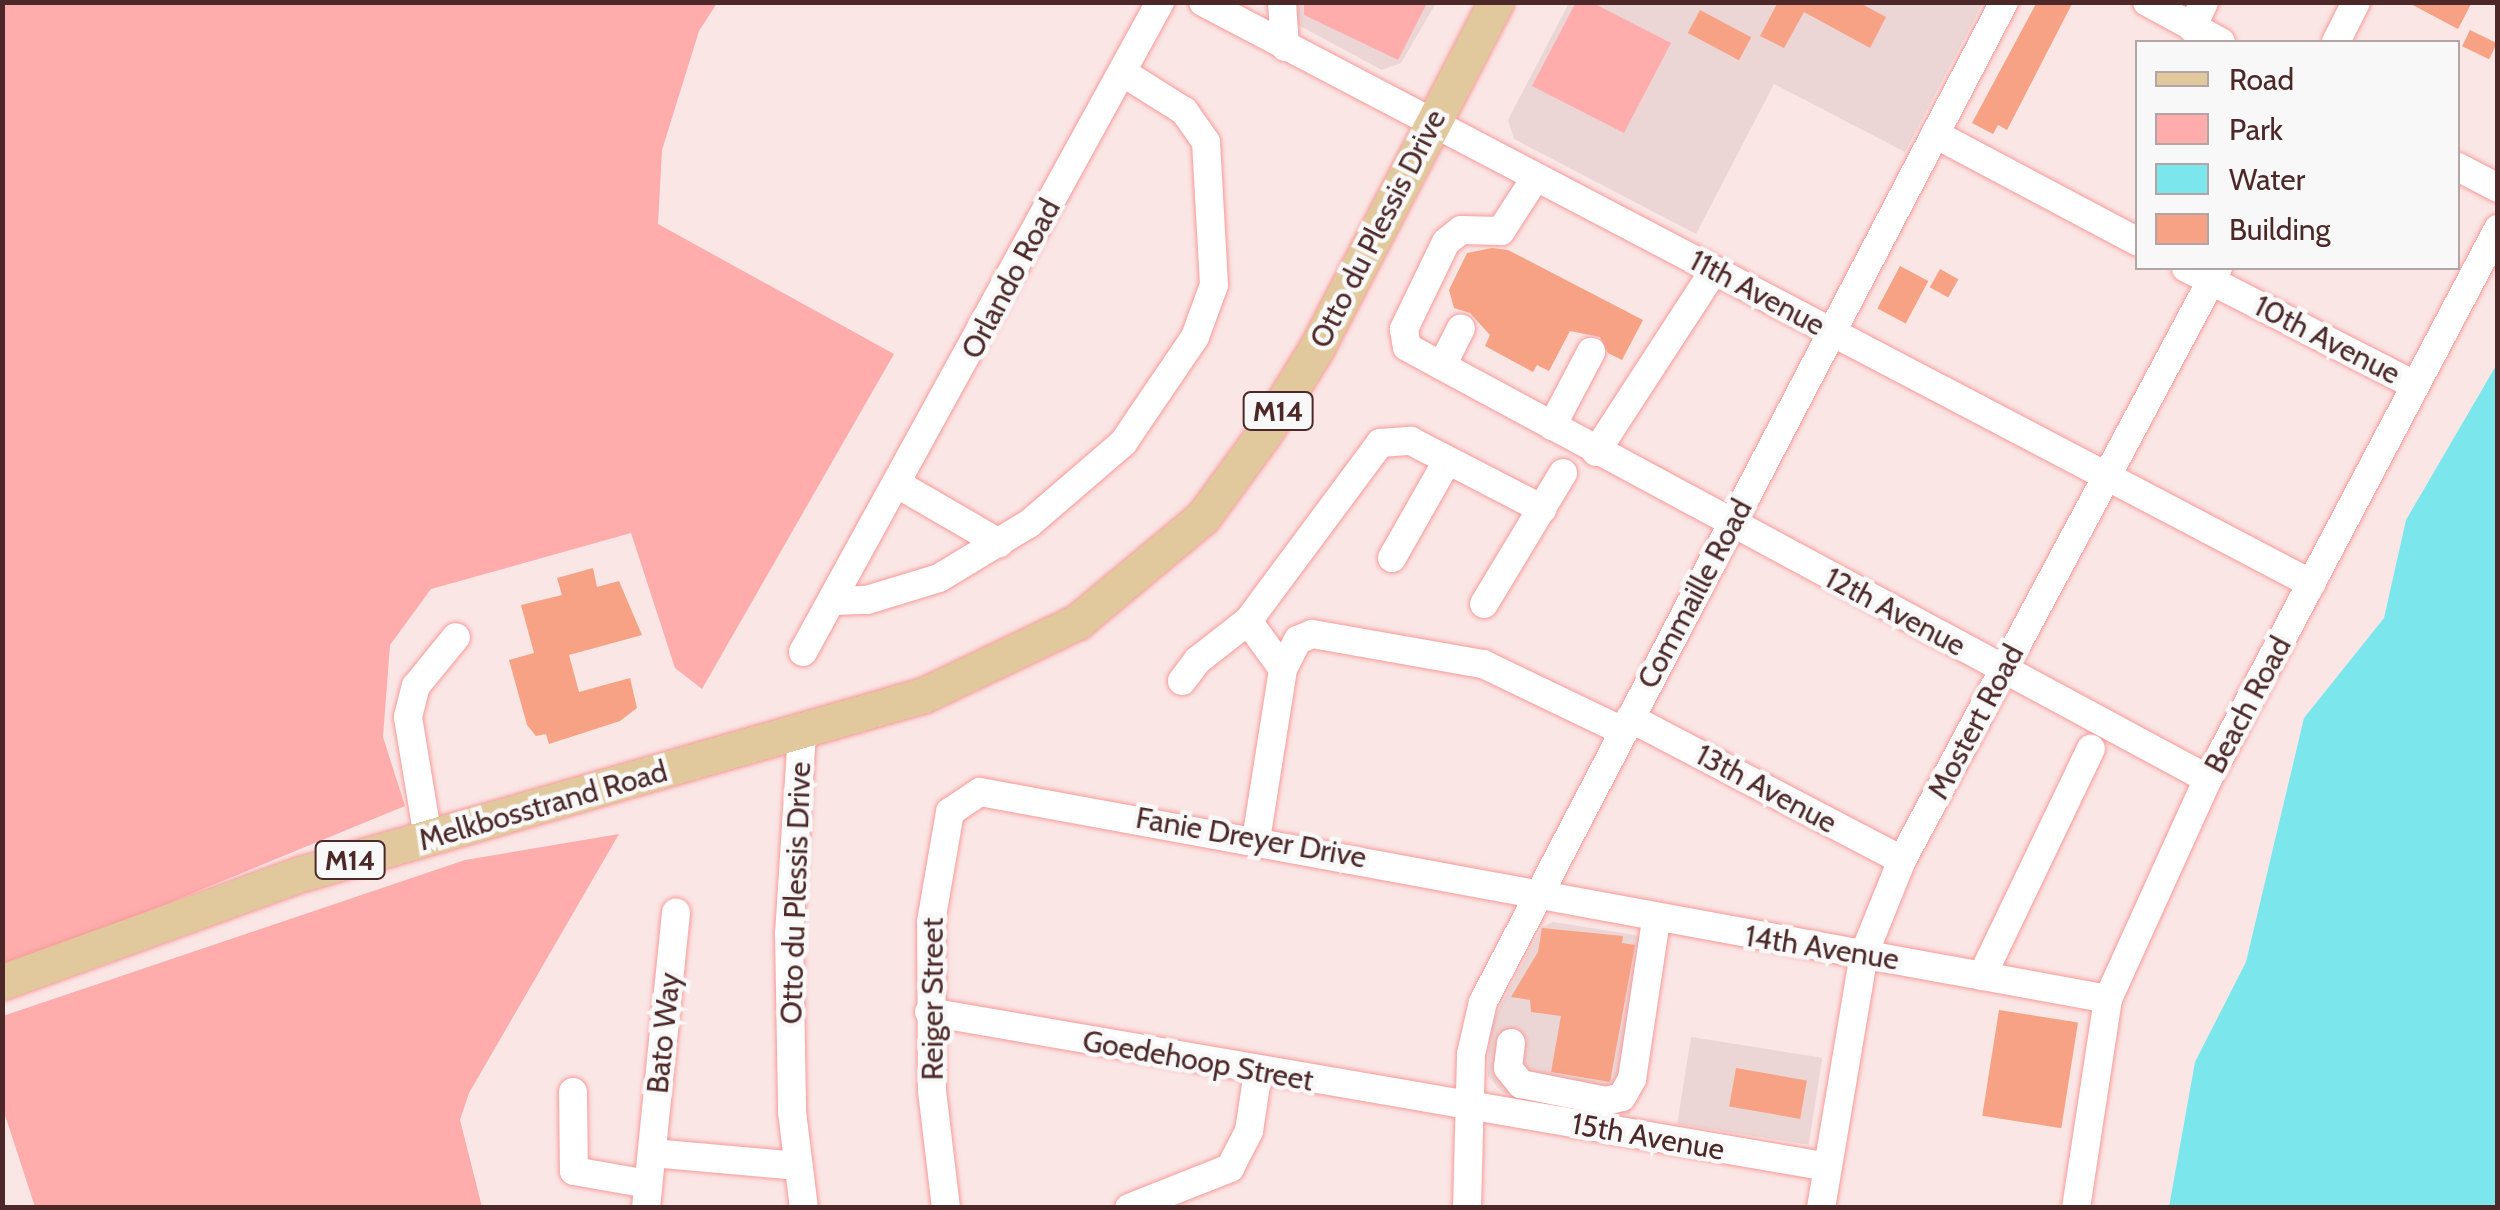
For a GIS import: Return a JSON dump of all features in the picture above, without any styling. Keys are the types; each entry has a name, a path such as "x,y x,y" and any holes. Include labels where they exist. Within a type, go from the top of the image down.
{"main road":[{"name":"Otto du Plessis Drive","path":"802,733 924,695 1025,652 1126,587 1202,517 1316,349 1496,2"},
{"name":"Melkbosstrand Road","path":"2,982 301,874 802,733"}],"street":[{"name":"Orlando Road","path":"803,652 899,484 1160,2"},
{"name":"11th Avenue","path":"1202,2 1431,126 2312,584"},
{"path":"1282,2 1284,47"},
{"name":"Commaille Road","path":"1466,1208 1468,1106 1483,1002 2004,2"},
{"path":"2148,2 2198,15 2219,40"},
{"path":"2337,40 2356,2"},
{"path":"834,601 867,600 940,578 999,543 1079,484 1123,442 1195,337 1214,285 1208,166 1198,125 1122,72"},
{"path":"1934,134 2135,240"},
{"path":"2460,167 2498,188"},
{"name":"12th Avenue","path":"1534,180 1500,231 1461,230 1446,242 1402,336 1411,350 1634,475 2208,779"},
{"name":"Beach Road","path":"2076,1208 2108,1000 2208,779 2498,229"},
{"path":"1596,452 1714,270"},
{"name":"10th Avenue","path":"2205,272 2415,385"},
{"name":"Mostert Road","path":"1821,1208 1864,954 1902,860 2107,475 2205,272"},
{"path":"1442,366 1461,328"},
{"path":"1552,426 1591,352"},
{"path":"1182,681 1198,660 1248,621 1380,443 1411,441 1542,509"},
{"path":"1392,558 1447,462"},
{"path":"1484,604 1563,472"},
{"path":"899,484 999,543"},
{"path":"1248,621 1283,669 1256,840"},
{"name":"13th Avenue","path":"1283,669 1298,640 1328,634 1483,664 1627,724 1902,860"},
{"path":"428,838 408,717 416,686 456,637"},
{"name":"Otto du Plessis Drive","path":"802,733 789,933 798,1166 804,1208"},
{"path":"1982,976 2091,749"},
{"name":"Fanie Dreyer Drive","path":"965,797 1000,792 1537,895"},
{"name":"Reiger Street","path":"946,1208 929,1012 931,922 944,832 965,797"},
{"name":"14th Avenue","path":"1537,895 1656,920 2108,1000"},
{"name":"Bato Way","path":"647,1196 676,913"},
{"path":"1511,1043 1508,1068 1521,1084 1606,1101 1622,1097 1632,1079 1656,920"},
{"name":"Goedehoop Street","path":"929,1012 1468,1106"},
{"path":"1128,1208 1230,1168 1249,1132 1258,1072"},
{"path":"573,1092 574,1172 647,1196"},
{"name":"15th Avenue","path":"1468,1106 1828,1167"},
{"path":"652,1153 798,1166"}],"shaded area":[{"path":"1271,3 1436,3 1401,63 1382,70 1272,11"},
{"path":"1569,3 1983,3 1905,152 1774,84 1696,234 1514,139 1508,120"},
{"path":"1553,922 1660,939 1630,1115 1503,1093 1488,1076 1489,1028 1542,927"},
{"path":"1691,1037 1822,1058 1809,1145 1677,1124"}],"green space":[{"path":"1304,2 1427,3 1398,60 1304,15"},
{"path":"1576,2 1593,3 1671,43 1624,133 1532,86"},
{"path":"2,3 717,3 699,31 662,150 658,224 894,354 702,689 675,668 631,533 431,589 390,645 383,737 405,806 98,932 3,964"},
{"path":"619,834 469,1093 460,1120 482,1207 35,1207 3,1109 3,1016 465,860"}],"water":[{"path":"2497,364 2497,1207 2169,1207 2195,1062 2246,962 2304,718 2384,618 2406,520"}],"building":[{"path":"1778,2 1858,2 1886,17 1870,48 1804,12 1784,48 1760,36"},
{"path":"2037,2 2073,2 2007,130 1998,125 1993,134 1972,123"},
{"path":"2407,2 2472,2 2458,29"},
{"path":"1700,10 1751,37 1739,60 1688,33"},
{"path":"2470,30 2497,43 2489,59 2462,46"},
{"path":"1492,248 1508,250 1643,320 1622,360 1608,353 1600,337 1570,331 1549,371 1537,365 1533,372 1485,346 1490,335 1470,313 1454,308 1449,290 1467,253"},
{"path":"1900,266 1928,281 1906,323 1877,308"},
{"path":"1940,269 1958,279 1948,298 1930,287"},
{"path":"593,568 597,587 619,581 642,635 569,655 579,692 630,678 637,708 620,721 549,744 546,734 536,736 527,725 509,660 534,653 521,605 562,595 557,578"},
{"path":"1542,928 1623,936 1622,943 1635,945 1610,1082 1551,1072 1561,1016 1531,1012 1530,1000 1511,997 1538,952"},
{"path":"1999,1010 2078,1023 2061,1128 1982,1116"},
{"path":"1736,1068 1807,1081 1800,1119 1729,1106"}]}
